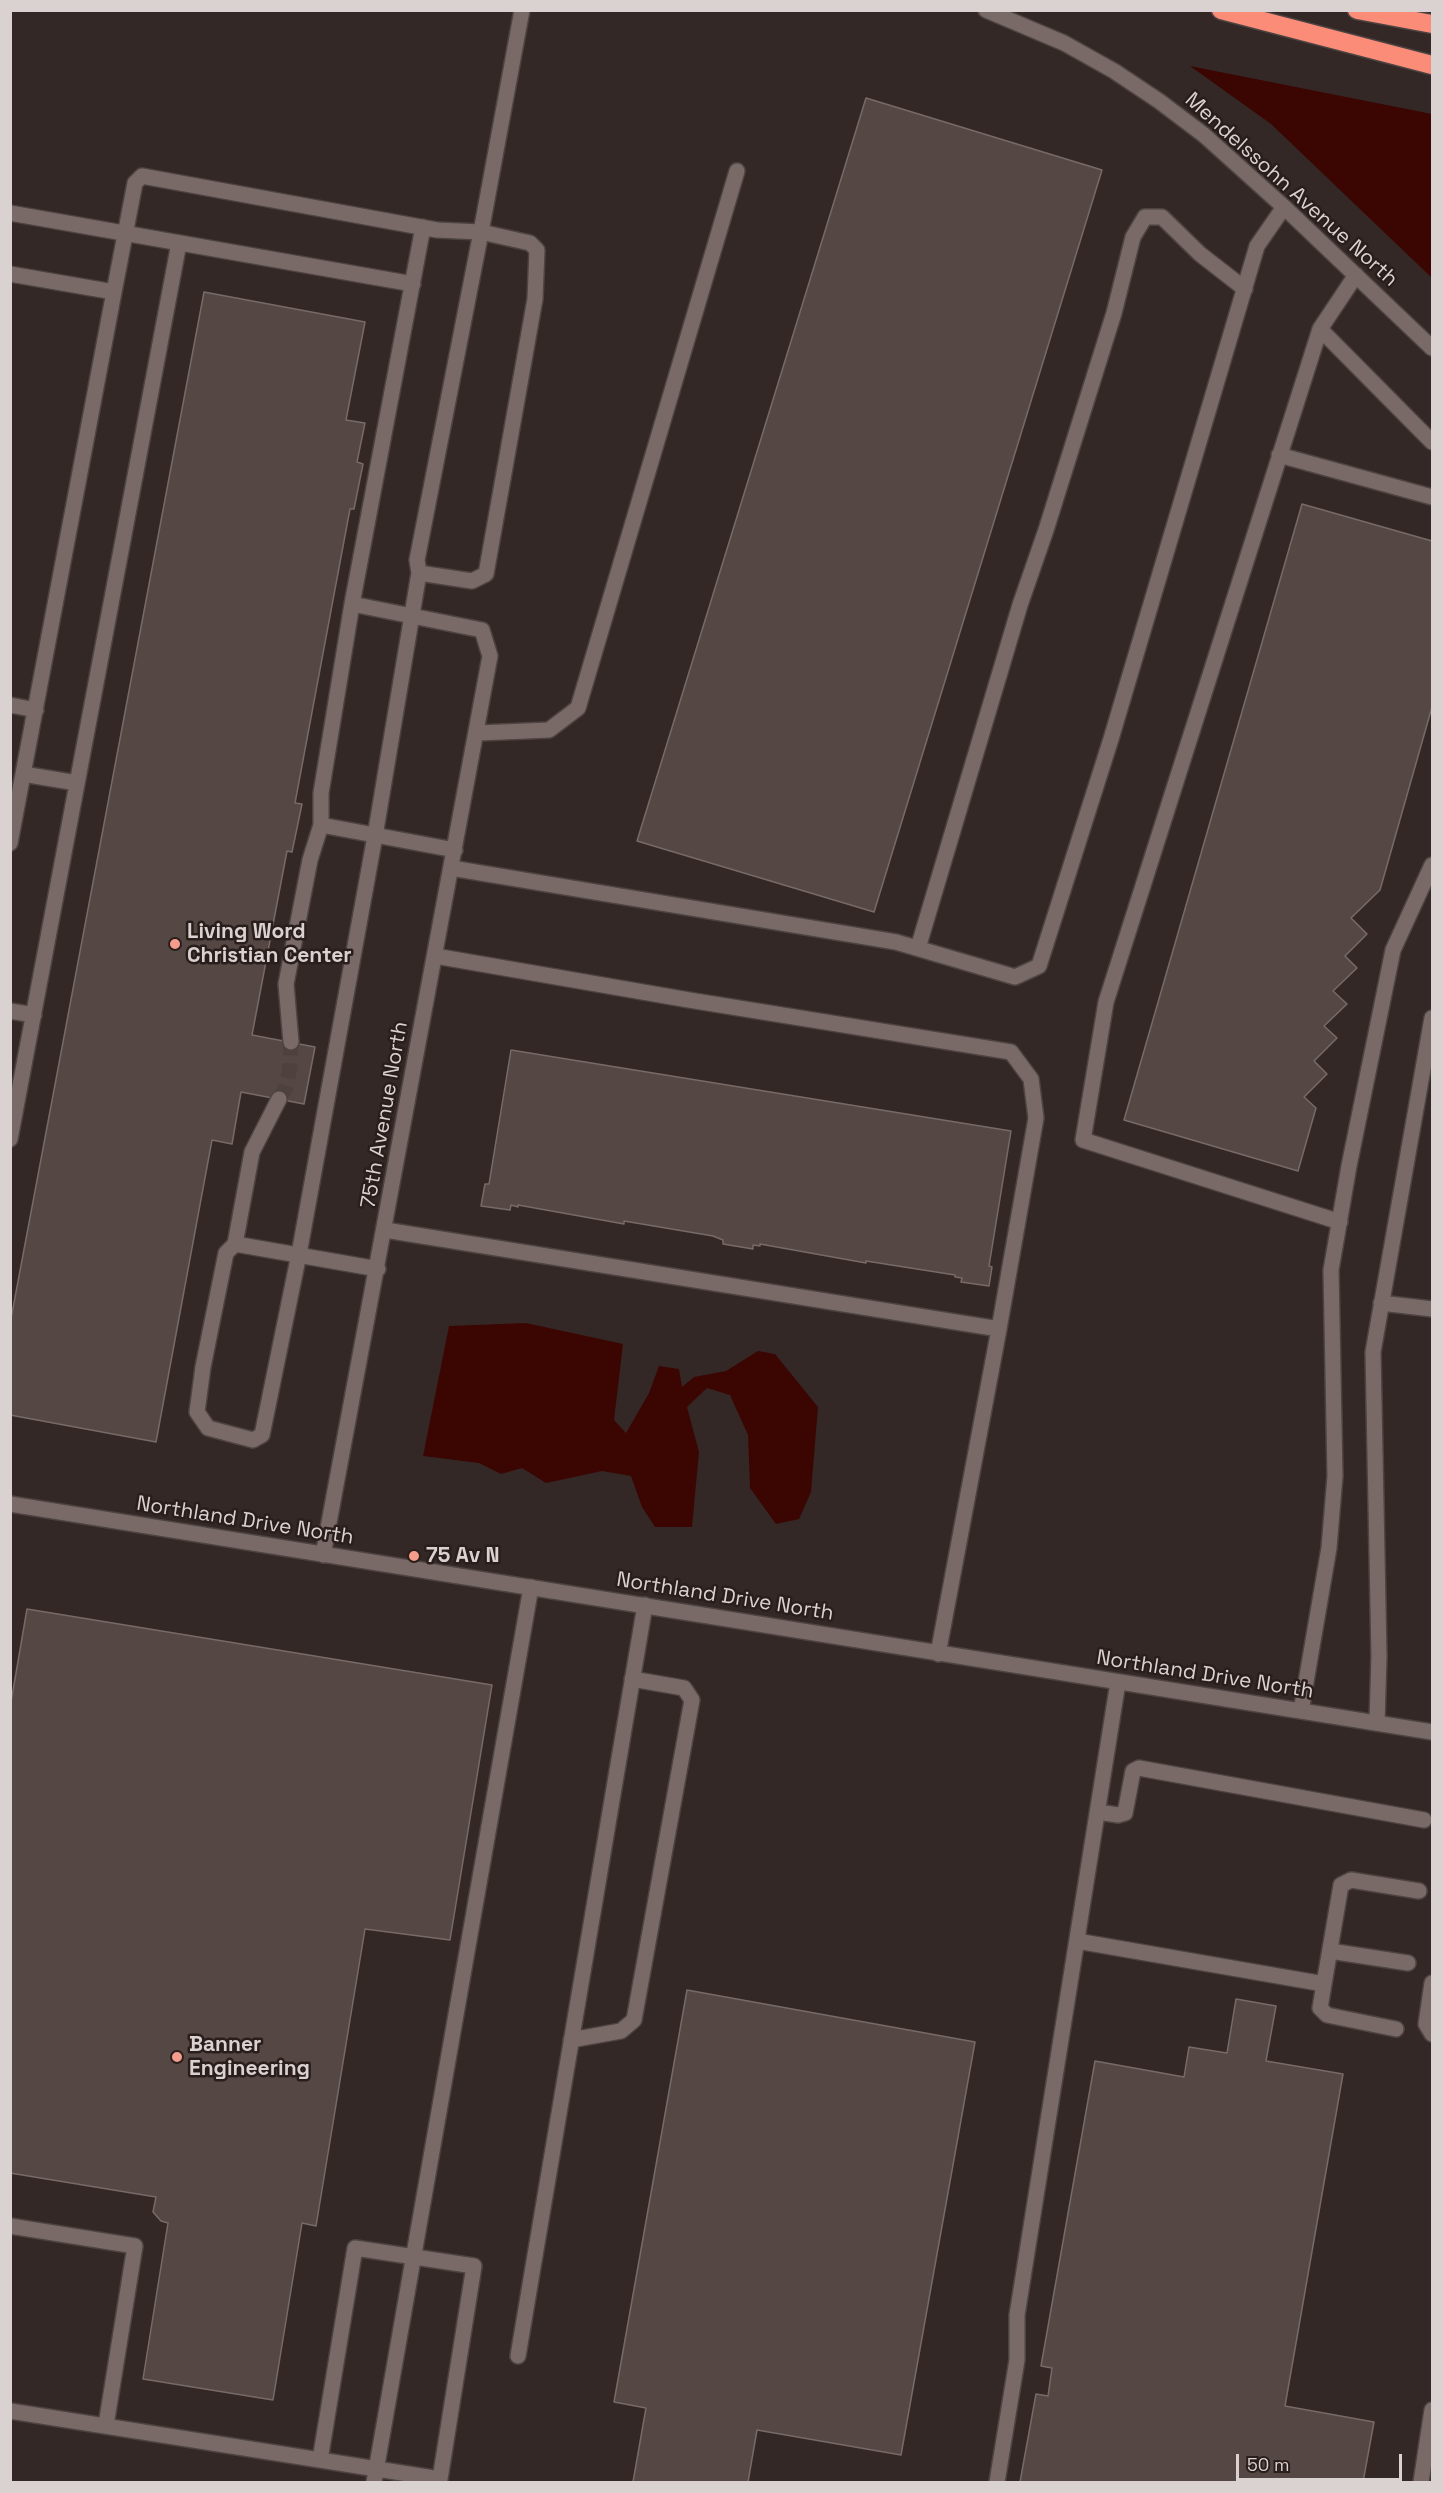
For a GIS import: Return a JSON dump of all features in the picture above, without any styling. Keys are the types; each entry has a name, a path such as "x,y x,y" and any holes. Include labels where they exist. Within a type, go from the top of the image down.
{"highway":[{"path":"1221,10 1432,65"},
{"path":"1357,10 1432,24"}],"street":[{"path":"279,1099 252,1152 235,1244 226,1253 203,1367 197,1412 208,1428 253,1440 262,1435 298,1254 375,836 418,573 417,560 522,10"},
{"name":"Mendelssohn Avenue North","path":"986,10 1064,43 1123,77 1204,135 1284,207 1432,348"},
{"path":"478,732 549,730 578,708 737,171"},
{"path":"10,843 135,183 142,176 423,227 481,232 531,243 537,250 535,299 486,574 472,581 418,573"},
{"path":"451,868 896,942 1015,977 1039,966 1111,739 1257,246 1284,207"},
{"path":"10,213 412,284"},
{"path":"918,948 1020,605 1114,313 1133,237 1145,217 1162,217 1200,254 1245,289"},
{"path":"291,1042 286,984 310,860 321,825 321,793 352,604 423,227"},
{"path":"10,1139 180,243"},
{"path":"10,274 114,292"},
{"path":"1340,1222 1083,1140 1106,1002 1320,329 1356,275"},
{"path":"1320,329 1432,442"},
{"path":"1279,455 1432,497"},
{"path":"352,604 410,615"},
{"name":"75th Avenue North","path":"323,1555 478,732 490,656 482,630 410,615"},
{"path":"10,705 36,710"},
{"path":"23,774 77,783"},
{"path":"321,825 454,850"},
{"path":"1301,1712 1329,1548 1335,1476 1331,1270 1393,950 1432,864"},
{"path":"435,956 1011,1052 1031,1079 1036,1118 938,1654"},
{"path":"10,1011 34,1015"},
{"path":"1377,1724 1380,1656 1373,1352 1432,1018"},
{"path":"385,1230 999,1329"},
{"path":"235,1244 378,1269"},
{"path":"1382,1303 1432,1309"},
{"name":"Northland Drive North","path":"10,1504 1432,1732"},
{"path":"376,2475 531,1587"},
{"path":"518,2356 645,1605"},
{"path":"571,2040 621,2031 634,2020 690,1712 692,1700 684,1688 632,1679"},
{"path":"997,2482 1017,2360 1017,2315 1118,1682"},
{"path":"1098,1812 1118,1815 1125,1813 1133,1771 1139,1768 1424,1820"},
{"path":"1396,2029 1327,2015 1320,2008 1324,1984 1341,1885 1351,1880 1419,1891"},
{"path":"1077,1941 1324,1984"},
{"path":"1330,1951 1408,1963"},
{"path":"1432,1983 1426,2024 1432,2034"},
{"path":"10,2226 135,2246 105,2425"},
{"path":"10,2410 320,2460 376,2475 440,2478 474,2266 355,2248 320,2460"},
{"path":"1421,2482 1432,2410"}],"shaded area":[{"path":"1190,66 1432,114 1432,278 1271,124"},
{"path":"526,1323 623,1344 614,1420 626,1433 649,1393 659,1366 679,1369 682,1387 694,1377 726,1371 758,1351 775,1354 818,1407 811,1492 799,1519 776,1524 750,1488 748,1435 730,1395 707,1388 687,1407 699,1452 692,1527 655,1527 642,1507 631,1476 602,1471 546,1483 522,1468 501,1474 479,1463 423,1456 449,1326"}],"building":[{"path":"866,98 1102,170 874,912 637,841"},
{"name":"Living Word Christian Center","path":"204,292 365,322 346,420 365,423 357,462 363,464 354,509 350,509 295,803 302,804 292,852 287,851 252,1035 315,1047 304,1104 241,1092 232,1144 212,1140 156,1442 10,1415 10,1324"},
{"path":"1302,504 1432,541 1432,707 1380,890 1351,918 1367,934 1345,956 1357,968 1333,991 1347,1004 1324,1026 1337,1038 1314,1061 1327,1074 1304,1097 1316,1108 1298,1171 1124,1120"},
{"path":"511,1050 1011,1131 989,1266 992,1267 989,1286 961,1282 962,1278 955,1277 955,1275 866,1261 866,1263 760,1244 760,1246 753,1245 753,1249 723,1244 723,1240 713,1236 624,1221 624,1224 518,1205 518,1207 511,1205 510,1210 481,1206 485,1184 489,1184"},
{"name":"Banner Engineering","path":"27,1609 492,1685 450,1940 365,1929 316,2226 302,2223 273,2400 143,2379 168,2223 161,2221 153,2212 156,2197 10,2173 10,1708"},
{"path":"687,1990 975,2042 901,2455 757,2430 748,2482 633,2482 646,2408 614,2402"},
{"path":"1236,1999 1276,2006 1266,2061 1343,2074 1285,2406 1374,2422 1363,2482 1020,2482 1036,2394 1048,2396 1052,2368 1041,2366 1095,2061 1184,2077 1189,2047 1227,2053"}],"tunnel":[{"path":"279,1099 286,1087 291,1042"}],"place":[{"name":"Living Word Christian Center","path":"175,944"},
{"name":"75 Av N","path":"414,1556"},
{"name":"Banner Engineering","path":"177,2057"}]}
